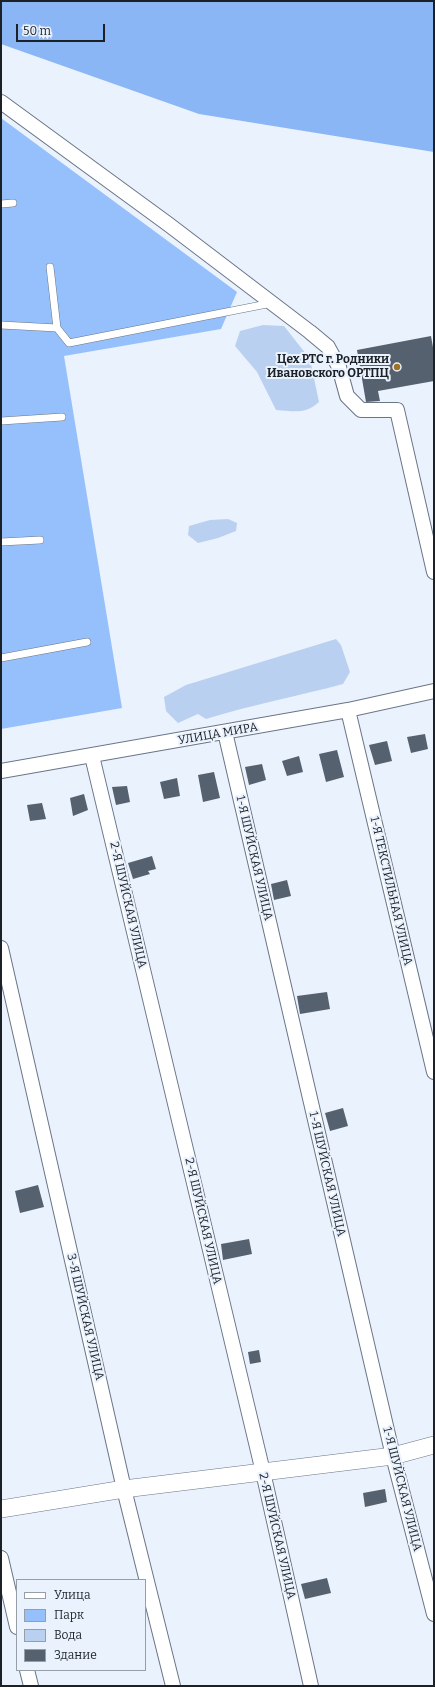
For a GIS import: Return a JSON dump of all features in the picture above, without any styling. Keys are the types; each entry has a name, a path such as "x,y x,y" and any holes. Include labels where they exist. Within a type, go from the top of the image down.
{"street":[{"path":"1,102 168,224 328,347 339,367 347,396 361,410 397,410 434,572"},
{"name":"УЛИЦА МИРА","path":"1,771 348,710 434,691"},
{"name":"1-Я ТЕКСТИЛЬНАЯ УЛИЦА","path":"348,710 434,1072"},
{"name":"1-Я ШУЙСКАЯ УЛИЦА","path":"225,732 392,1456 434,1614"},
{"name":"2-Я ШУЙСКАЯ УЛИЦА","path":"92,756 262,1472 311,1686"},
{"name":"3-Я ШУЙСКАЯ УЛИЦА","path":"1,948 124,1489 173,1686"},
{"path":"1,1509 124,1489 392,1456 434,1445"},
{"path":"1,1558 16,1623"},
{"path":"27,1671 31,1686"}],"lane":[{"path":"1,204 13,203"},
{"path":"50,266 57,328 69,343 272,303"},
{"path":"1,325 57,328"},
{"path":"1,421 62,417"},
{"path":"1,542 40,540"},
{"path":"1,658 87,642"}],"green space":[{"path":"1,118 237,292 221,329 64,356 122,708 1,729"}],"shaded area":[{"path":"1,1 434,1 434,152 199,114 1,44"}],"water":[{"path":"263,325 284,326 310,359 319,402 309,409 304,411 276,410 257,372 235,346 240,331"},
{"path":"228,519 237,523 236,531 218,538 198,543 188,535 189,526 210,520"},
{"path":"336,639 341,645 350,672 343,684 240,709 206,719 198,714 178,723 166,711 164,697 186,685"}],"building":[{"name":"Цех РТС г. Родники Ивановского ОРТПЦ","path":"431,336 434,353 434,381 378,391 380,401 366,402 357,350"},
{"path":"425,734 428,749 411,753 407,737"},
{"path":"387,741 392,761 375,765 369,745"},
{"path":"337,750 344,777 326,782 319,754"},
{"path":"299,756 303,772 287,776 282,761"},
{"path":"262,764 266,780 249,785 245,767"},
{"path":"214,772 220,798 203,802 198,775"},
{"path":"177,778 180,796 164,799 160,782"},
{"path":"127,786 130,802 116,805 112,787"},
{"path":"84,794 88,810 73,816 70,798"},
{"path":"42,803 46,819 30,821 27,805"},
{"path":"152,856 156,869 148,871 150,874 133,879 128,863"},
{"path":"287,880 291,896 274,900 271,884"},
{"path":"327,992 330,1009 300,1014 297,996"},
{"path":"343,1108 348,1126 330,1131 325,1113"},
{"path":"38,1185 44,1207 20,1213 15,1191"},
{"path":"249,1239 252,1254 223,1260 221,1244"},
{"path":"259,1350 261,1362 250,1364 248,1352"},
{"path":"385,1489 387,1502 365,1507 363,1493"},
{"path":"327,1578 331,1593 305,1599 301,1584"}],"place":[{"name":"Цех РТС г. Родники Ивановского ОРТПЦ","path":"397,367"}]}
